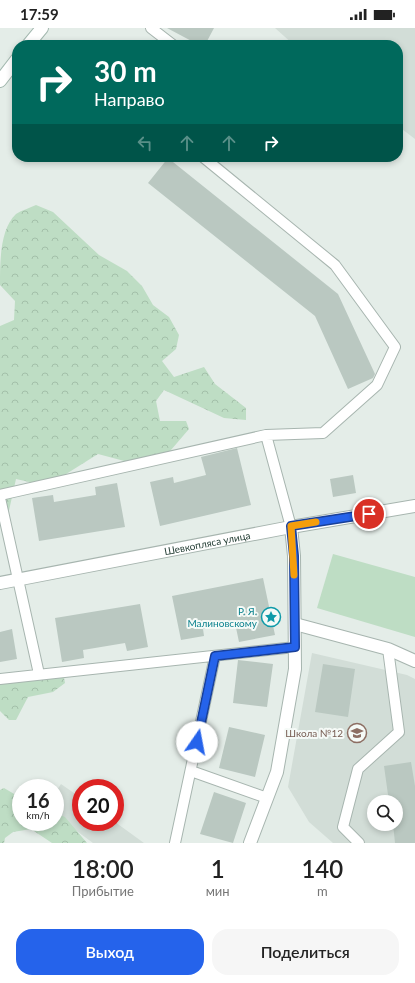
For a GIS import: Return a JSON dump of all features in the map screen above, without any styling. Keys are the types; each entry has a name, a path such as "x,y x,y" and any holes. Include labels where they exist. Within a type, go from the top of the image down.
{"street":[{"path":"32,40 42,28"},
{"path":"0,81 12,65"},
{"name":"Шевкопляса улица","path":"0,583 291,526 415,506"},
{"path":"250,843 278,772 295,669 294,556 291,526"},
{"path":"295,624 388,649 415,661"}],"lane":[{"path":"151,28 167,40"},
{"path":"39,674 0,496 266,436 323,433 377,385 395,347 335,265 209,162"},
{"path":"266,436 291,526"},
{"path":"0,678 295,647"},
{"path":"359,843 343,827 358,769 399,732 388,649"},
{"path":"175,843 215,656"},
{"path":"191,771 267,798"}],"shaded area":[{"path":"275,28 415,28 415,139 403,130 403,40 288,40"},
{"name":"Школа №12","path":"312,653 407,675 415,679 415,843 333,843 309,822 288,787"},
{"path":"64,786 72,792 72,828 64,822"},
{"path":"124,829 144,843 93,843 77,831 124,831"}],"green space":[{"path":"36,205 53,212 99,255 127,271 142,286 153,305 169,317 179,335 176,349 162,361 174,377 204,367 215,384 246,408 246,420 224,418 164,390 156,401 160,421 186,421 189,429 165,457 128,462 98,454 47,486 16,479 8,515 0,512 0,326 14,320 15,301 0,285 0,266 4,237 11,220 21,211"},
{"path":"333,554 415,577 415,637 317,608"},
{"path":"62,667 65,683 53,692 28,697 16,720 9,720 0,711 0,678"},
{"path":"4,788 12,793 12,831 19,831 13,832 5,838 4,843 0,843 0,790"},
{"path":"64,817 72,825 72,831 77,831 87,843 52,843 34,831 64,831"}],"building":[{"path":"167,28 214,28 208,40 190,40"},
{"path":"165,162 173,162 338,294 375,374 373,378 348,389 315,316 148,183"},
{"path":"237,448 251,505 160,526 150,482 173,477 174,483 206,475 201,457"},
{"path":"353,475 356,493 333,497 330,479"},
{"path":"117,483 125,527 39,541 32,498 53,495 54,502 96,495 95,487"},
{"path":"263,578 275,635 239,642 235,623 203,629 204,636 181,640 172,596"},
{"path":"140,604 148,647 127,651 125,643 83,650 84,658 62,662 55,618"},
{"path":"12,629 17,659 0,662 0,632"},
{"path":"238,660 273,664 267,707 233,703"},
{"path":"323,664 355,669 348,717 315,712"},
{"path":"229,727 265,735 255,777 219,768"},
{"path":"411,762 415,786 415,843 395,843 394,831 403,831 403,795 388,795 384,766"},
{"path":"214,792 246,803 233,843 200,834"}],"slow traffic":[{"path":"294,575 291,526 316,522"}],"place":[{"name":"Р. Я. Малиновскому","path":"271,617"},
{"name":"Школа №12","path":"357,733"}],"route":[{"path":"197,742 215,656 295,647 294,556 291,526 369,514"}]}
